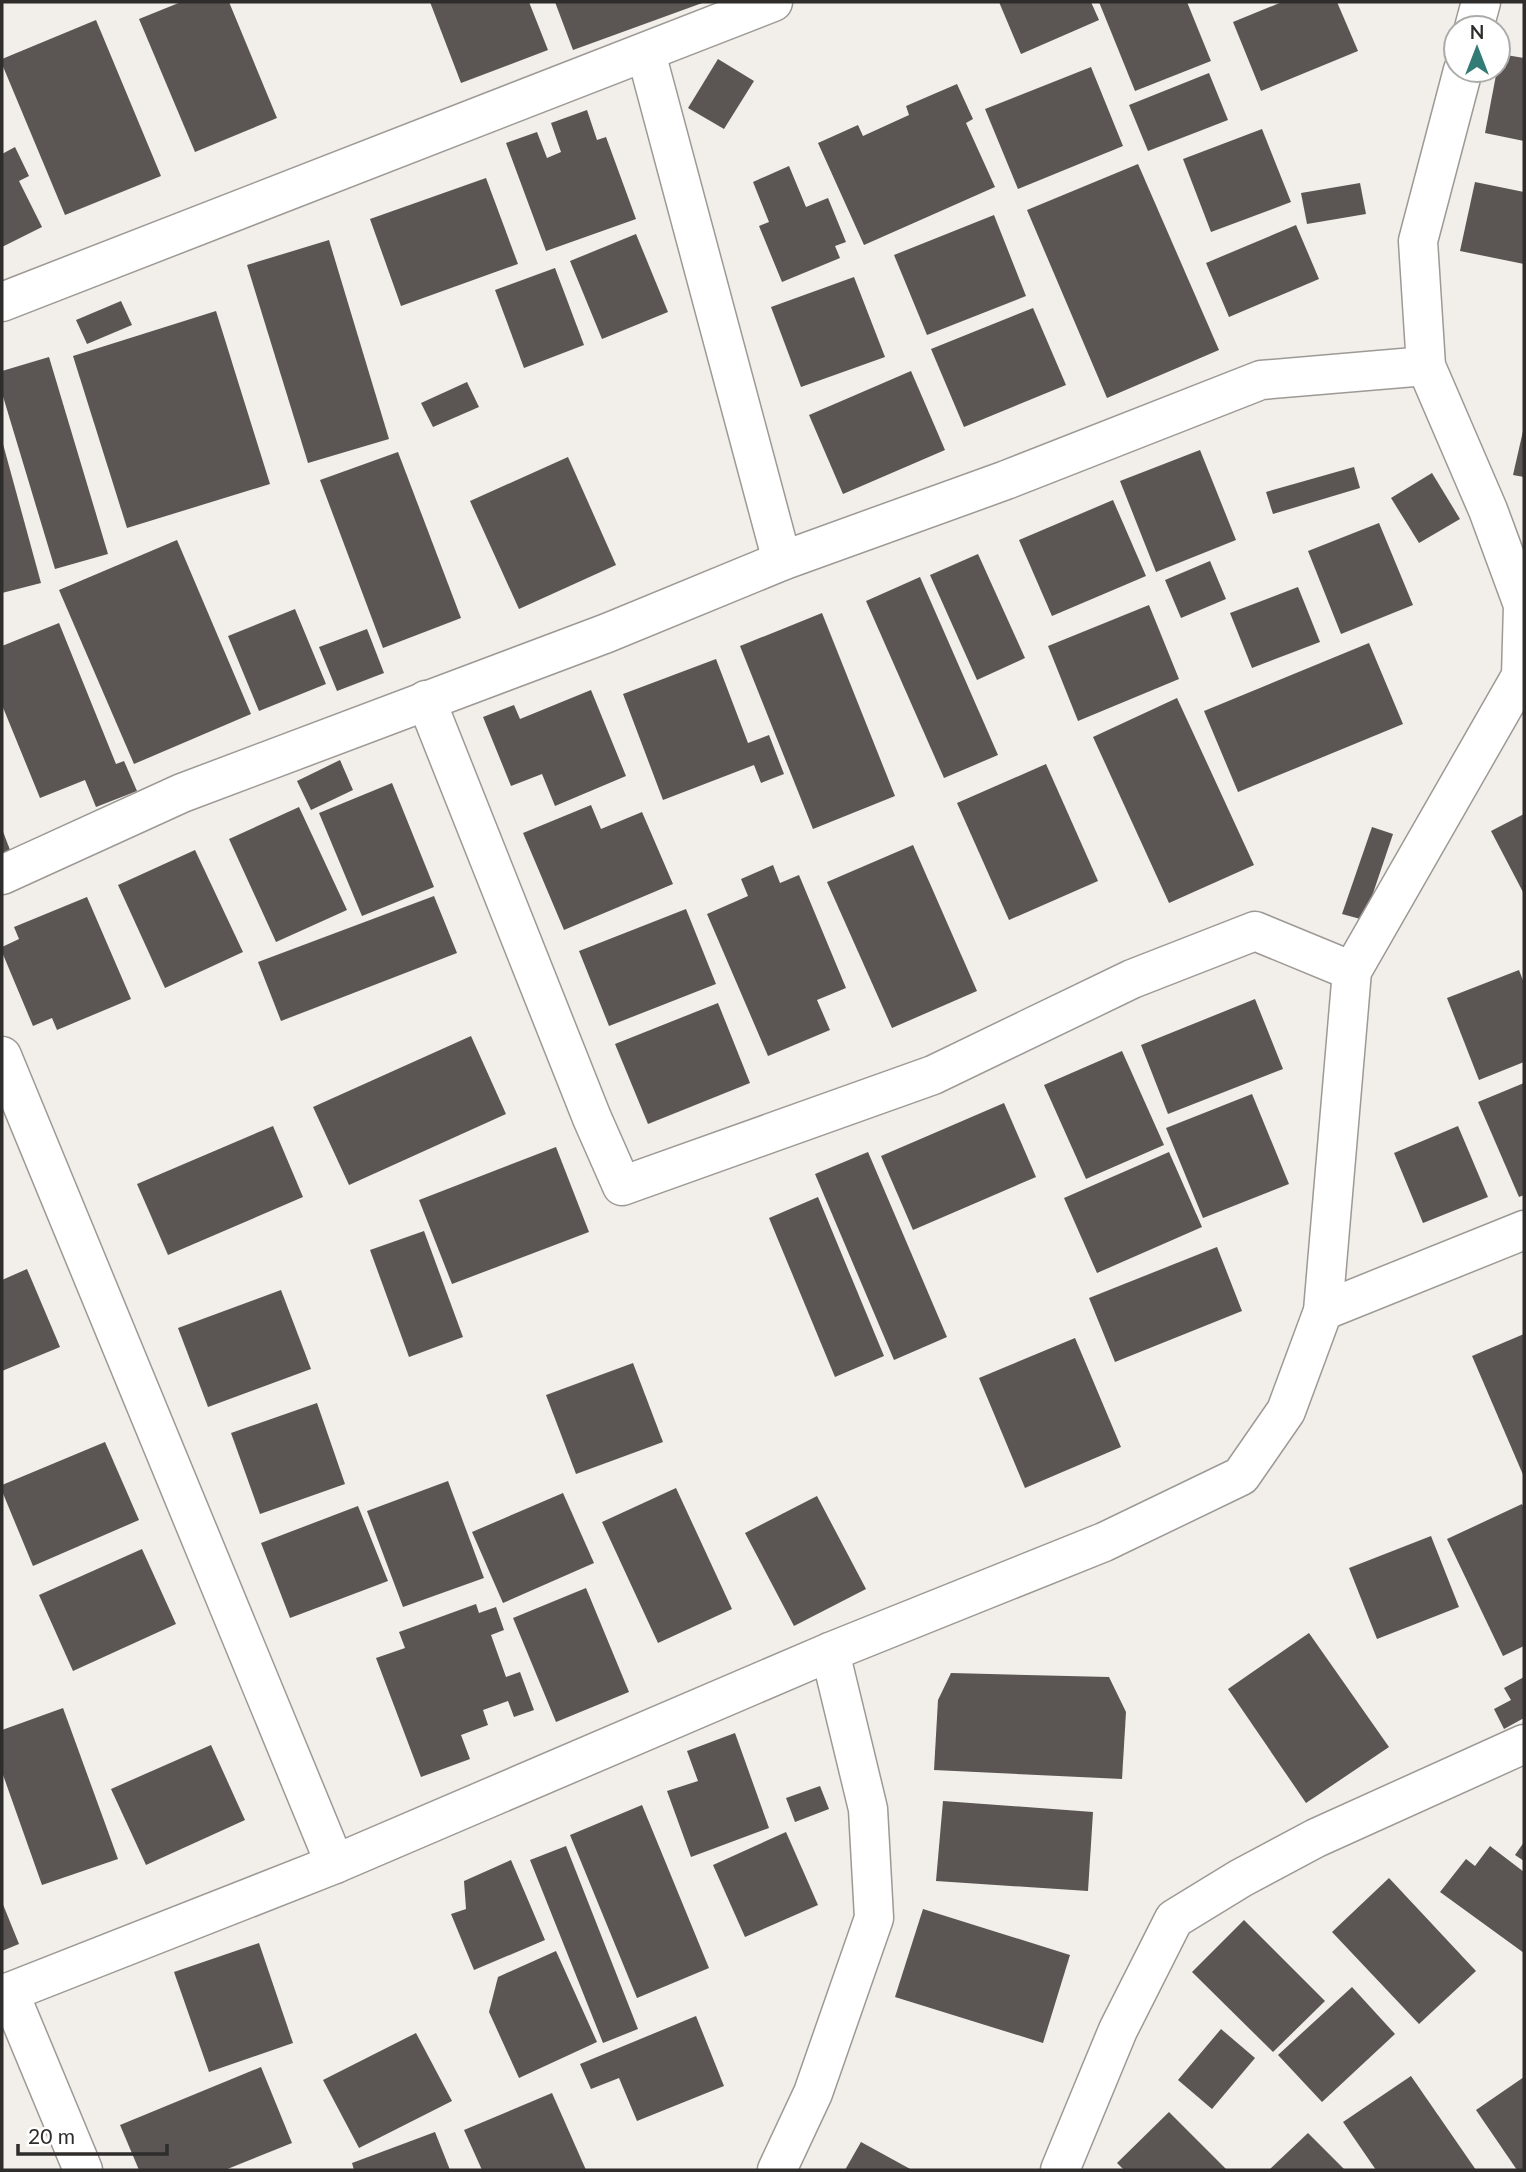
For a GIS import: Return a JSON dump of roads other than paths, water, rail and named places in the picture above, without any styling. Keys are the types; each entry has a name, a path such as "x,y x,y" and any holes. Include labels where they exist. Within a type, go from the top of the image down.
{"street":[{"path":"2,302 773,2"},
{"path":"646,53 782,561"},
{"path":"83,2170 5,1994 335,1864 830,1652 1104,1542 1241,1476 1286,1411 1322,1311 1352,971 1521,676 1524,605 1488,510 1426,366 1418,241 1459,84"},
{"path":"2,875 181,793 607,633 782,561 1006,481 1261,380 1426,366"},
{"path":"426,700 592,1118 622,1186 933,1075 1132,979 1255,931 1352,971"},
{"path":"2,1056 335,1864"},
{"path":"1322,1311 1524,1230"},
{"path":"777,2170 813,2093 874,1918 868,1809 830,1652"},
{"path":"1060,2170 1118,2030 1174,1919 1241,1878 1316,1838 1524,1744"}]}
